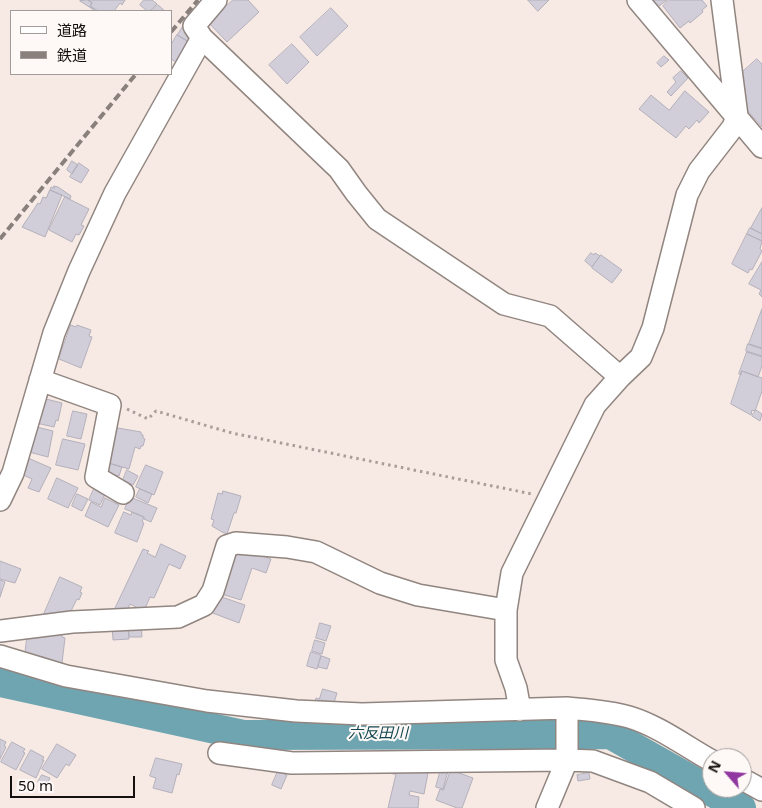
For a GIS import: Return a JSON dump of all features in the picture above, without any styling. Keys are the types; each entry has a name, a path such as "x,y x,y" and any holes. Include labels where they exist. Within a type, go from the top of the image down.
{"street":[{"path":"216,0 194,26 202,38 339,169 356,194 377,219 504,304 550,316 620,377"},
{"path":"638,0 762,146"},
{"path":"520,710 516,688 506,660 506,610 512,573 551,498 595,405 641,357 653,328 687,195 699,171 733,127 737,116 722,0"},
{"path":"0,500 13,473 54,333 79,271 115,193 202,38"},
{"path":"40,380 110,405 96,477 123,493"},
{"path":"0,631 72,622 178,617 204,605 212,591 227,546 236,543 287,547 316,552 380,583 395,588 418,595 506,610"},
{"path":"0,656 66,676 207,701 286,710 362,714 520,710 597,711 630,717 660,730 702,755"},
{"path":"547,808 567,756 567,711"},
{"path":"218,753 292,763 567,756 593,761 650,782 694,808"}],"path":[{"path":"110,405 120,406 148,419 156,412 232,433 551,498"}],"building":[{"path":"88,0 125,0 115,10 96,10 90,6 92,3"},
{"path":"88,0 92,3 90,6 94,10 80,1"},
{"path":"144,0 152,0 157,4 151,10 146,10 140,5"},
{"path":"233,0 248,0 259,12 227,42 209,23"},
{"path":"528,0 549,0 538,11"},
{"path":"648,0 667,0 655,9"},
{"path":"669,0 702,0 707,6 690,23 689,21 680,28 663,6"},
{"path":"158,5 164,10 153,10"},
{"path":"331,8 348,26 317,56 300,37"},
{"path":"186,25 189,42 177,35 183,26"},
{"path":"177,35 189,42 176,62 172,60 172,43"},
{"path":"292,44 309,62 287,84 269,65"},
{"path":"664,56 669,60 661,67 657,63"},
{"path":"757,59 762,64 762,127 746,109 739,75"},
{"path":"681,71 688,78 671,96 667,92 676,82 673,78"},
{"path":"685,91 709,112 699,123 697,120 689,129 686,126 676,138 639,109 651,95 669,110"},
{"path":"72,161 78,165 72,174 67,170"},
{"path":"79,163 89,170 81,183 70,177"},
{"path":"54,186 71,196 70,199 50,190"},
{"path":"50,190 62,195 45,237 22,227 38,203 40,204 43,197 46,198"},
{"path":"65,197 89,209 81,225 84,226 79,235 76,234 72,242 49,230"},
{"path":"762,208 762,234 751,228"},
{"path":"750,228 762,234 762,241 747,234"},
{"path":"747,234 762,241 760,249 762,251 752,270 750,269 748,273 732,264"},
{"path":"591,253 600,256 592,267 585,261"},
{"path":"601,255 622,270 612,283 592,268"},
{"path":"762,262 762,297 759,294 761,290 749,284"},
{"path":"762,309 762,348 749,344"},
{"path":"71,325 91,330 89,336 92,337 81,368 59,359"},
{"path":"748,344 762,349 762,356 746,351"},
{"path":"747,352 762,357 762,366 758,377 742,371 741,375 739,374"},
{"path":"742,371 762,378 762,391 755,411 752,410 751,415 731,404"},
{"path":"42,398 62,403 58,421 56,420 54,427 36,423"},
{"path":"756,410 762,414 760,421 752,416"},
{"path":"73,411 87,414 81,439 67,436"},
{"path":"33,426 53,431 48,457 29,452"},
{"path":"118,428 141,432 145,439 140,449 135,447 129,469 108,463"},
{"path":"63,439 85,444 78,470 56,465"},
{"path":"28,458 51,468 39,492 28,488 32,479 21,474"},
{"path":"109,463 122,467 119,476 107,473"},
{"path":"146,465 163,472 154,495 136,487"},
{"path":"127,470 138,476 133,485 123,480"},
{"path":"57,478 78,488 68,508 48,499"},
{"path":"94,489 105,494 100,505 89,500"},
{"path":"140,489 152,494 148,503 136,497"},
{"path":"223,491 241,496 227,534 212,526 214,520 211,519 218,493 222,494"},
{"path":"77,494 88,499 82,511 72,506"},
{"path":"130,497 157,508 151,522 125,509"},
{"path":"105,498 119,505 108,527 85,516 91,502 101,507"},
{"path":"124,512 131,515 132,512 144,517 142,522 144,523 137,542 115,533"},
{"path":"161,544 186,556 180,569 169,564 154,598 150,597 144,611 130,604 126,613 115,608 143,549 149,551 147,553 155,557"},
{"path":"233,551 252,552 271,559 266,573 252,568 241,600 218,593"},
{"path":"0,561 21,569 15,583 0,579"},
{"path":"60,577 82,587 80,592 82,593 68,617 54,619 44,614"},
{"path":"0,580 5,582 0,597"},
{"path":"216,595 245,605 239,623 210,612"},
{"path":"141,622 142,637 129,637 128,623"},
{"path":"128,623 129,639 113,640 112,625"},
{"path":"320,623 331,626 326,641 316,638"},
{"path":"28,631 62,633 62,637 65,638 62,663 43,661 44,657 25,655"},
{"path":"315,640 325,643 322,654 312,651"},
{"path":"311,652 321,655 317,669 307,666"},
{"path":"322,656 330,659 327,669 318,667"},
{"path":"323,689 337,693 334,703 321,700 320,705 314,704 316,698 319,699"},
{"path":"0,739 6,742 4,746 6,747 0,759"},
{"path":"12,742 25,749 23,752 25,753 16,770 1,762"},
{"path":"57,744 76,755 69,766 66,764 57,778 42,769"},
{"path":"31,750 44,757 36,778 20,770"},
{"path":"156,758 182,764 172,793 153,788 156,778 150,776"},
{"path":"394,769 412,769 428,773 424,794 410,791 409,795 419,797 418,808 388,808 396,774 393,774"},
{"path":"441,769 448,771 443,789 436,787"},
{"path":"451,770 473,778 462,808 436,800 440,789 443,790"},
{"path":"278,771 287,775 281,789 272,785"},
{"path":"589,773 590,779 578,781 577,775"},
{"path":"42,775 50,778 46,786 38,782"}],"waterway":[{"name":"六反田川","path":"0,682 243,735 610,734 741,808"}],"railway":[{"path":"172,31 198,0"},
{"path":"0,239 135,75"}]}
